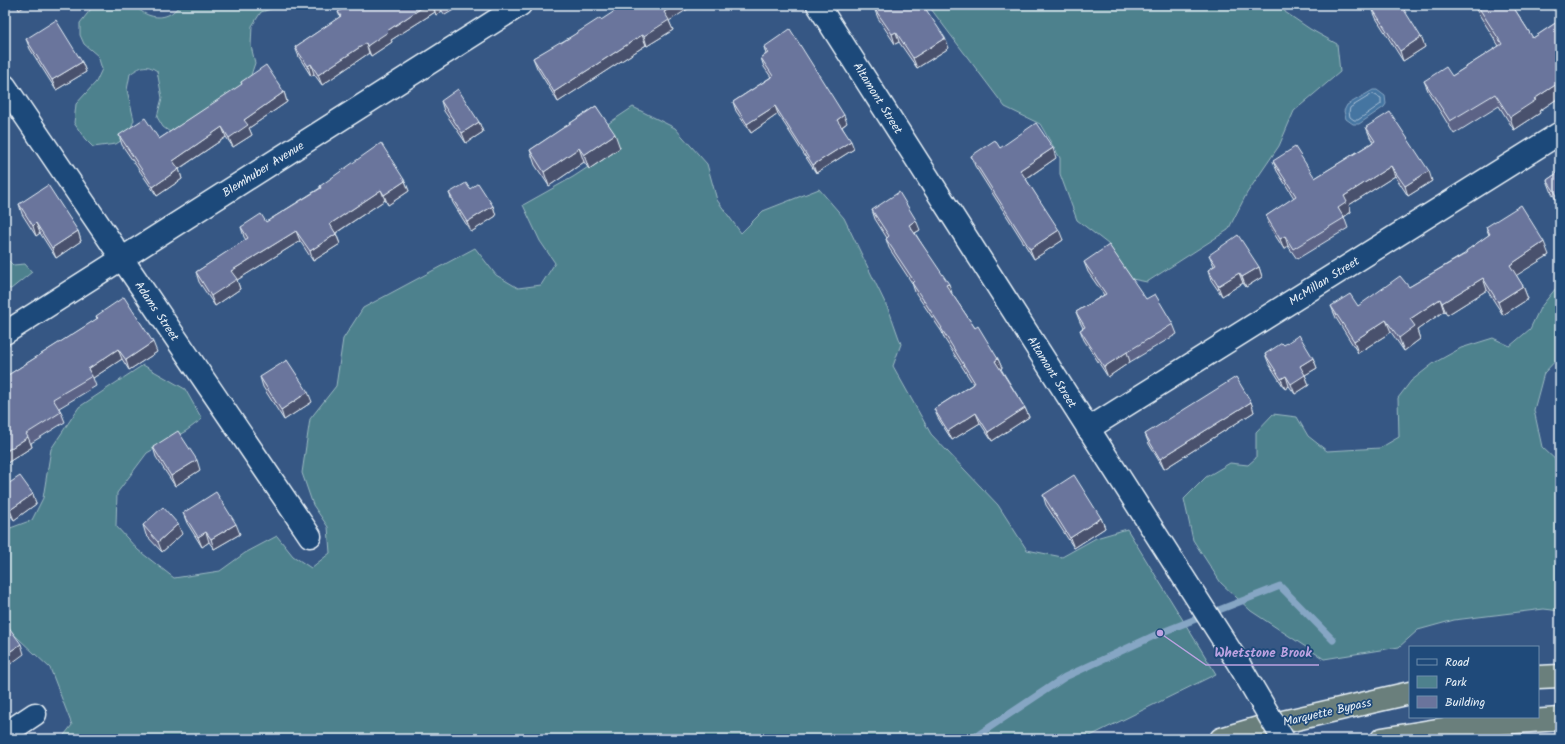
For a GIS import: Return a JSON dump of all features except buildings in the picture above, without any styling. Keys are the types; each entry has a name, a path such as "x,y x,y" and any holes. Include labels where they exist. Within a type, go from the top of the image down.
{"highway":[{"path":"1539,677 1560,676"},
{"name":"Marquette Bypass","path":"1221,739 1265,726 1409,693"},
{"path":"1382,739 1468,725 1560,719"}],"street":[{"name":"Blemhuber Avenue","path":"5,333 520,5"},
{"name":"Altamont Street","path":"818,5 1240,666 1283,739"},
{"name":"Adams Street","path":"5,86 310,536"},
{"name":"McMillan Street","path":"1088,429 1560,133"},
{"path":"5,734 35,714"}],"green space":[{"path":"94,5 135,5 138,9 150,16 159,17 170,14 181,5 284,5 261,12 252,26 251,46 255,63 250,78 239,95 170,132 163,127 157,117 162,98 157,71 150,67 140,68 130,74 127,90 134,120 128,136 116,144 93,147 85,139 74,123 76,104 96,82 102,69 98,56 84,44 80,35 80,23"},
{"path":"294,5 344,5 328,9"},
{"path":"928,5 1284,5 1285,12 1310,29 1337,44 1340,72 1294,111 1279,146 1247,193 1228,230 1147,282 1132,279 1108,244 1077,220 1060,174 1060,158 1040,124 1005,107"},
{"path":"1546,5 1560,5 1560,14"},
{"path":"633,107 675,128 707,164 717,200 741,233 763,211 819,189 844,218 890,313 901,344 893,366 931,434 998,505 1027,550 1062,557 1096,538 1127,529 1216,674 1084,739 61,739 72,725 50,668 5,626 5,530 32,520 43,498 51,449 79,407 143,365 185,389 202,419 186,431 147,453 117,493 116,526 138,550 174,578 220,571 245,553 277,536 293,556 311,568 330,553 328,527 313,505 302,473 310,419 336,386 343,339 363,308 475,248 496,275 518,288 541,285 555,263 540,241 523,205 573,177 599,160 603,127"},
{"path":"5,257 13,265 25,264 32,272 11,289 5,288"},
{"path":"1560,283 1560,356 1544,373 1534,410 1542,447 1560,464 1560,611 1544,609 1454,620 1418,630 1399,647 1324,659 1251,611 1221,583 1193,540 1184,499 1206,477 1230,463 1248,465 1256,458 1256,432 1273,414 1297,417 1308,436 1327,451 1380,448 1399,437 1398,398 1411,381 1434,363 1461,348 1493,338 1510,346 1530,329 1540,308"}],"water":[{"path":"1373,90 1377,90 1385,96 1386,104 1384,107 1359,124 1353,124 1346,119 1344,111 1347,105"}],"waterway":[{"path":"972,739 1065,677 1160,633 1280,586 1333,640"}],"place":[{"name":"Whetstone Brook","path":"1160,633"}]}
